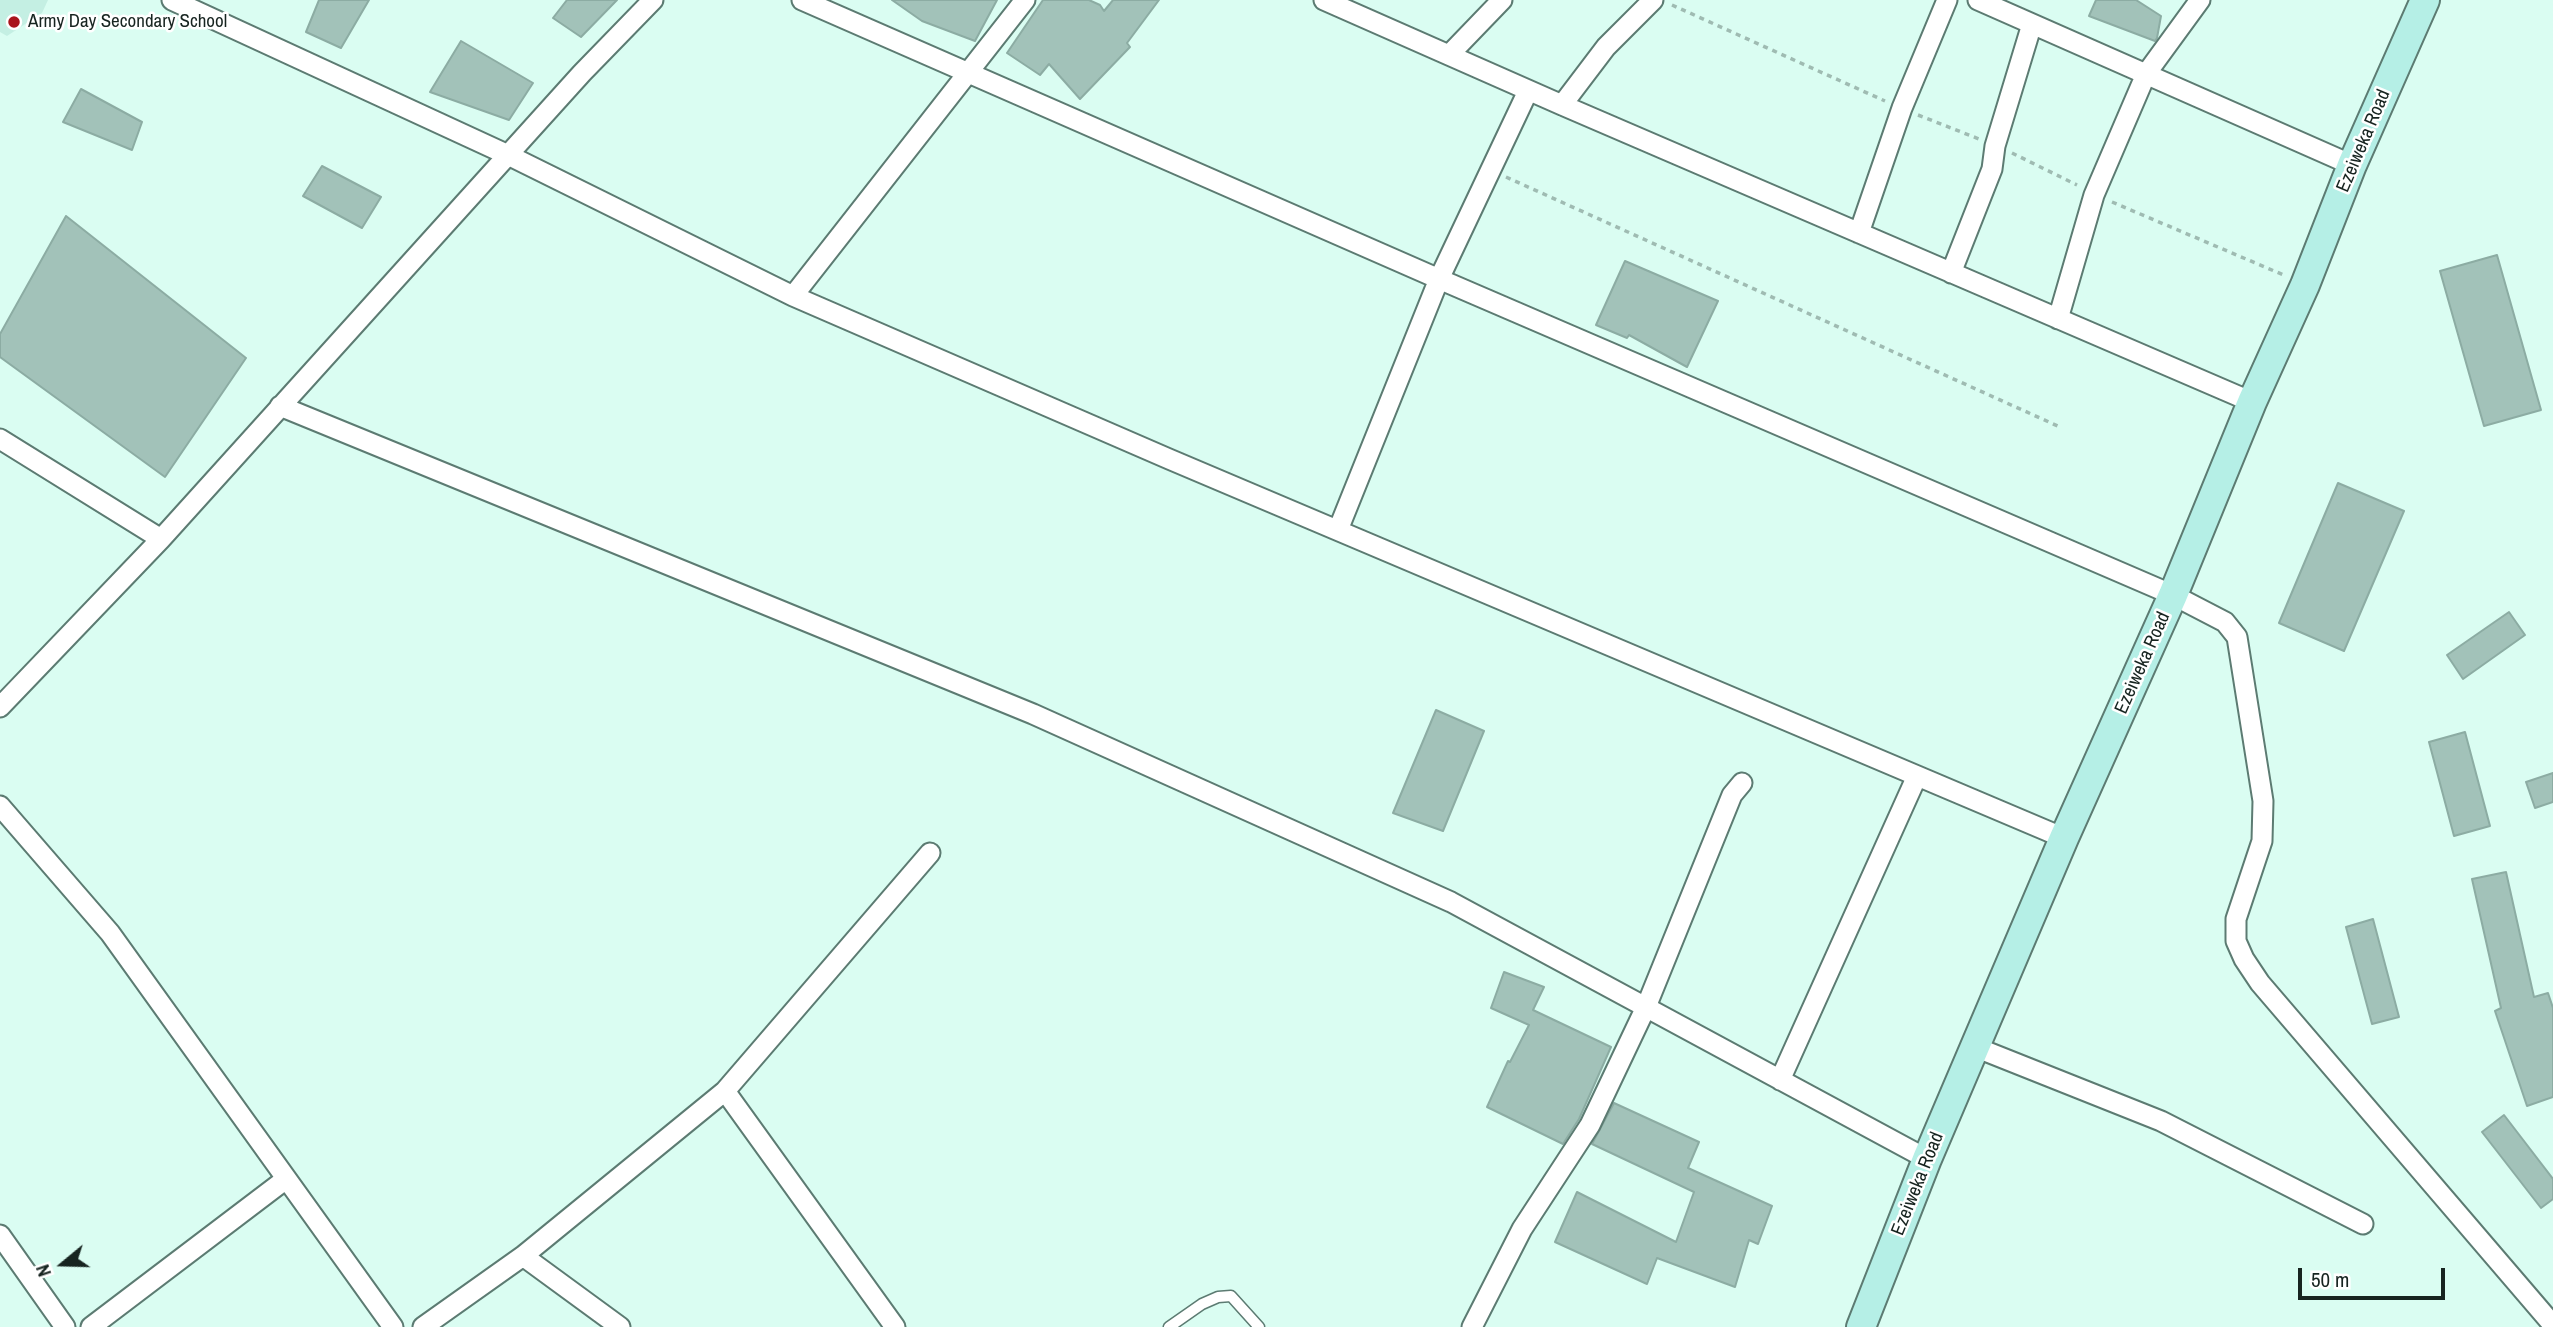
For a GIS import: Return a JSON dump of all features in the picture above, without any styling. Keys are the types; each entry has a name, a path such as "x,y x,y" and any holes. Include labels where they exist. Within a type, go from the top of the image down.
{"main road":[{"name":"Ezeiweka Road","path":"1861,1327 1927,1159 2064,838 2173,595 2252,402 2305,285 2353,165 2425,0"}],"street":[{"path":"172,0 508,155 793,296 2064,838"},
{"path":"0,707 161,538 582,73 653,0"},
{"path":"802,0 1439,279 2173,595 2225,622 2237,637 2263,801 2262,841 2236,919 2236,941 2244,959 2260,983 2553,1325"},
{"path":"793,296 1025,0"},
{"path":"1324,0 1528,91 2252,402"},
{"path":"1449,55 1502,0"},
{"path":"1562,105 1606,47 1653,0"},
{"path":"1858,233 1902,108 1947,0"},
{"path":"1978,0 2353,165"},
{"path":"2059,319 2094,195 2146,74 2200,0"},
{"path":"1951,273 1992,169 1995,146 2032,24"},
{"path":"1338,530 1439,279 1528,91"},
{"path":"280,406 1033,714 1451,902 1927,1159"},
{"path":"0,439 161,538"},
{"path":"1780,1080 1917,776"},
{"path":"1472,1327 1522,1229 1590,1125 1646,1007 1731,795 1742,783"},
{"path":"0,806 110,933 393,1327"},
{"path":"423,1327 523,1256 724,1091 930,853"},
{"path":"1975,1047 2161,1121 2363,1224"},
{"path":"724,1091 895,1327"},
{"path":"91,1327 286,1179"},
{"path":"0,1235 65,1327"},
{"path":"523,1256 620,1327"}],"lane":[{"path":"1170,1327 1202,1304 1218,1297 1231,1296 1258,1327"}],"path":[{"path":"1492,171 2060,427"}],"shaded area":[{"name":"Army Day Secondary School","path":"0,0 48,0 42,13 7,36 0,32"}],"building":[{"path":"319,0 369,0 341,48 306,32"},
{"path":"567,0 617,0 581,37 553,18"},
{"path":"892,0 997,0 975,41 922,21"},
{"path":"1043,0 1089,0 1100,5 1104,11 1113,0 1159,0 1127,43 1130,47 1080,99 1049,64 1040,75 1007,53"},
{"path":"2096,0 2136,0 2161,16 2157,38 2155,41 2089,16"},
{"path":"461,41 533,83 509,120 430,92"},
{"path":"81,89 142,122 132,150 63,122"},
{"path":"322,166 381,197 362,228 303,196"},
{"path":"66,216 246,358 165,477 0,357 0,334"},
{"path":"2497,255 2541,410 2484,426 2440,271"},
{"path":"1625,261 1718,301 1687,367 1629,335 1627,338 1596,325"},
{"path":"2338,483 2404,511 2344,651 2279,623"},
{"path":"2509,612 2525,635 2463,679 2447,655"},
{"path":"1436,710 1484,731 1443,831 1393,813"},
{"path":"2465,732 2490,826 2454,836 2429,742"},
{"path":"2553,773 2553,802 2535,808 2526,782"},
{"path":"2506,872 2534,997 2548,993 2553,1008 2553,1097 2527,1106 2495,1011 2501,1008 2472,879"},
{"path":"2373,919 2399,1017 2372,1024 2346,927"},
{"path":"1504,972 1544,987 1533,1010 1611,1047 1579,1119 1563,1144 1487,1107 1508,1061 1510,1062 1529,1025 1491,1008"},
{"path":"1614,1103 1699,1142 1688,1168 1772,1206 1758,1244 1749,1240 1735,1287 1657,1258 1647,1284 1555,1242 1577,1192 1676,1242 1694,1192 1592,1144"},
{"path":"2504,1115 2553,1179 2553,1199 2541,1208 2482,1132"}],"place":[{"name":"Army Day Secondary School","path":"14,22"}]}
